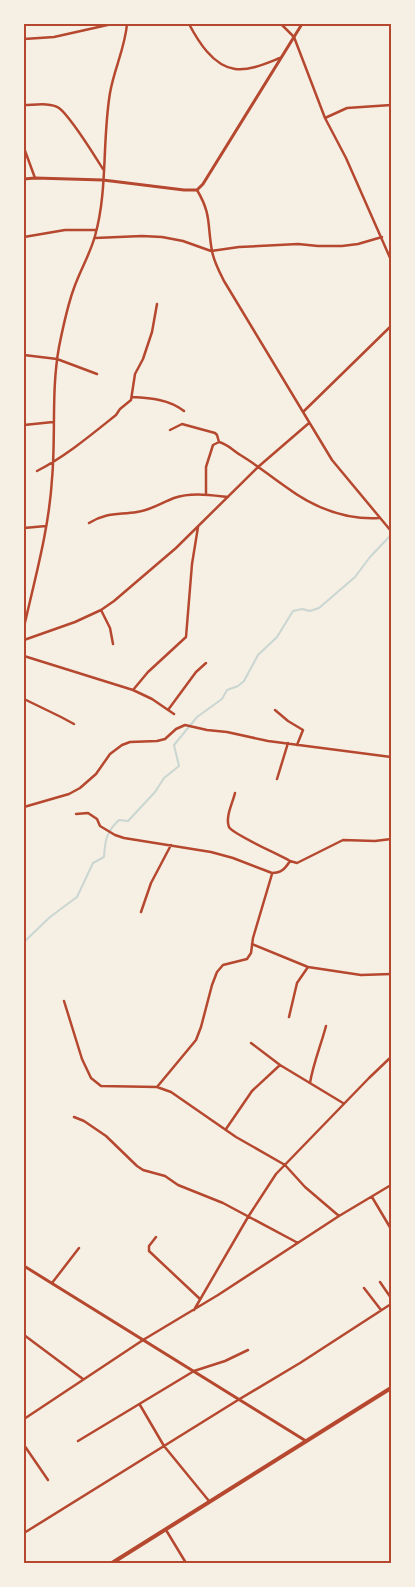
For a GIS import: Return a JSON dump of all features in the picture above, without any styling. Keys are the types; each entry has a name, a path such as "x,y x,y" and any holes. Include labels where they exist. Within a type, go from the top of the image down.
{"main road":[{"path":"112,1563 391,1388"}],"street":[{"path":"24,39 54,37 112,24"},
{"path":"24,627 46,526 54,462 55,369 63,326 74,287 97,230 110,95 113,75 124,45 127,24"},
{"path":"189,24 198,42 208,54 235,69 264,65 282,57"},
{"path":"281,24 294,37 325,118 346,158 391,260"},
{"path":"198,190 302,24"},
{"path":"24,105 48,105 58,108 104,169"},
{"path":"325,118 347,108 391,105"},
{"path":"24,148 35,178"},
{"path":"24,179 103,180 198,190"},
{"path":"198,190 206,205 215,264 224,281 332,460 391,531"},
{"path":"24,237 65,230 97,230"},
{"path":"95,238 142,236 162,238 183,241 212,251 238,247 298,244 342,246 358,244 382,237"},
{"path":"37,471 54,462 116,415 131,400 135,374 152,332 157,304"},
{"path":"303,412 391,326"},
{"path":"24,355 57,359 97,374"},
{"path":"132,397 168,402 184,411"},
{"path":"24,425 53,422"},
{"path":"24,640 76,622 101,610 114,601 176,548 258,466 310,422"},
{"path":"170,430 182,424 215,433 219,442"},
{"path":"206,495 206,467 213,445 219,442 226,443 234,452 258,466 285,487 328,511 346,516 379,518"},
{"path":"89,523 107,514 152,509 174,498 184,496 206,495 228,498"},
{"path":"24,528 46,526"},
{"path":"133,690 148,672 186,637 192,564 198,526"},
{"path":"101,610 110,628 113,644"},
{"path":"24,656 133,690 152,699 174,714"},
{"path":"168,710 189,680 206,663"},
{"path":"24,699 74,724"},
{"path":"275,710 303,730 297,744"},
{"path":"24,807 69,794 80,788 96,774 110,754 122,745 130,742 165,739 176,729 185,726 227,732 268,742 297,744 320,749 391,757"},
{"path":"277,779 288,743"},
{"path":"235,793 228,826 231,831 247,841 256,843 290,861 297,863 343,840 375,841 391,839"},
{"path":"76,814 88,813 97,819 100,826 115,835 212,852 233,858 272,874 279,873 286,868 290,861"},
{"path":"141,912 151,883 171,845"},
{"path":"157,1087 196,1040 217,972 223,965 247,959 252,953 252,944 272,874"},
{"path":"252,944 308,967 361,975 391,974"},
{"path":"289,1017 297,983 308,967"},
{"path":"64,1001 82,1059 91,1078 102,1086 157,1087 171,1092 236,1137 284,1165 304,1187 339,1216"},
{"path":"310,1083 326,1026"},
{"path":"251,1043 343,1104"},
{"path":"193,1311 248,1217 276,1174 343,1104 391,1058"},
{"path":"226,1129 252,1091 280,1064"},
{"path":"74,1117 84,1121 106,1136 136,1166 165,1176 178,1185 223,1203 298,1243"},
{"path":"24,1419 143,1340 193,1311 339,1216 391,1185"},
{"path":"372,1197 391,1229"},
{"path":"156,1237 149,1251 200,1299"},
{"path":"52,1283 79,1248"},
{"path":"24,1266 306,1441"},
{"path":"380,1282 391,1298"},
{"path":"364,1288 381,1310"},
{"path":"24,1533 300,1363 391,1304"},
{"path":"24,1335 83,1379"},
{"path":"78,1441 194,1371 225,1361 248,1350"},
{"path":"140,1405 164,1446 209,1502"},
{"path":"24,1444 48,1480"},
{"path":"166,1530 186,1563"}],"waterway":[{"path":"24,942 50,917 77,897 93,863 104,857 106,841 111,829 119,820 128,821 155,792 164,778 179,766 174,745 197,717 222,699 227,690 238,686 244,681 258,655 277,637 293,611 302,609 310,611 319,608 355,577 370,557 391,535"}]}
